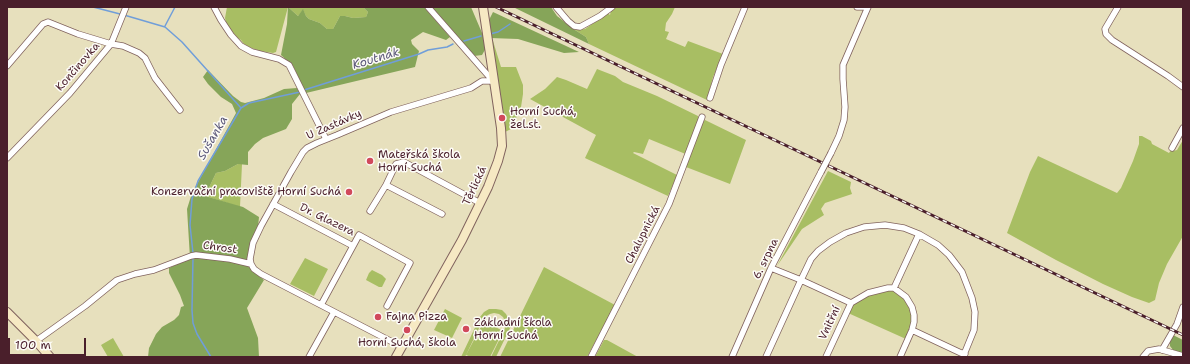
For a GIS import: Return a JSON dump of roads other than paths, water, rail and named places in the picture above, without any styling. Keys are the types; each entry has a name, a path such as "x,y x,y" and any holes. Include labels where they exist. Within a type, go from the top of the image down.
{"main road":[{"name":"Těrlická","path":"396,357 462,240 495,170 502,146 500,120 483,7"},
{"path":"7,312 50,357"}],"street":[{"path":"7,66 43,24 48,22 78,34 111,44 126,7"},
{"path":"214,7 231,35 241,46 252,52 279,59 289,65 326,138"},
{"path":"428,7 493,81"},
{"path":"556,7 574,26 580,27 600,16 612,7"},
{"path":"710,98 721,65 745,7"},
{"path":"857,7 868,7"},
{"name":"6. srpna","path":"732,357 771,268 839,136 844,120 845,107 843,65 868,7"},
{"path":"1118,7 1105,29 1106,34 1112,40 1183,87"},
{"name":"Končinovka","path":"7,158 70,93 111,44 122,46 139,53 145,58 155,78 180,110"},
{"name":"U Zastávky","path":"251,264 250,259 256,236 303,152 307,148 326,138 337,135 391,112 471,88 482,81 493,81"},
{"name":"Chalupnická","path":"591,357 669,204 702,117"},
{"path":"1172,148 1183,128"},
{"path":"370,211 386,185 396,164 404,162 480,203"},
{"path":"386,185 442,214"},
{"name":"Dr. Glazera","path":"273,204 353,246 359,236 410,263 387,306"},
{"path":"766,357 811,259 818,251 830,242 846,233 864,227 885,225 904,228 919,234 938,245 949,255 962,272 972,298 974,312 974,330 964,355 912,330"},
{"path":"900,357 912,330 914,315 912,307 906,297 894,288 919,234"},
{"path":"321,305 353,246"},
{"name":"Chrost","path":"36,341 118,280 135,274 154,270 193,255 230,259 251,264 254,269 261,274 402,347"},
{"path":"771,268 850,303"},
{"name":"Vnitřní","path":"826,357 850,303 868,293 894,288"},
{"path":"1162,350 1177,324 1183,307"},
{"path":"309,357 334,312"},
{"path":"1143,357 1148,351 1153,350 1162,350 1183,356"}],"waterway":[{"name":"Sušanka","path":"93,7 120,14"},
{"path":"165,26 175,7"},
{"name":"Sušanka","path":"124,15 165,27 182,42 241,108 198,181 192,199 190,225 193,253"},
{"name":"Koutnák","path":"490,34 498,32 510,24"},
{"name":"Koutnák","path":"464,41 481,36"},
{"name":"Koutnák","path":"304,90 428,50 447,47 453,44"},
{"name":"Koutnák","path":"241,108 249,103 300,92"},
{"name":"Sušanka","path":"193,257 193,323 197,334 211,357"}],"railway":[{"path":"496,7 1183,335"}],"place":[{"name":"Horní Suchá, žel.st.","path":"502,118"},
{"name":"Mateřská škola Horní Suchá","path":"370,161"},
{"name":"Konzervační pracoviště Horní Suchá","path":"349,192"},
{"name":"Fajna Pizza","path":"378,317"},
{"name":"Základní škola Horní Suchá","path":"466,329"},
{"name":"Horní Suchá, škola","path":"407,330"}]}
